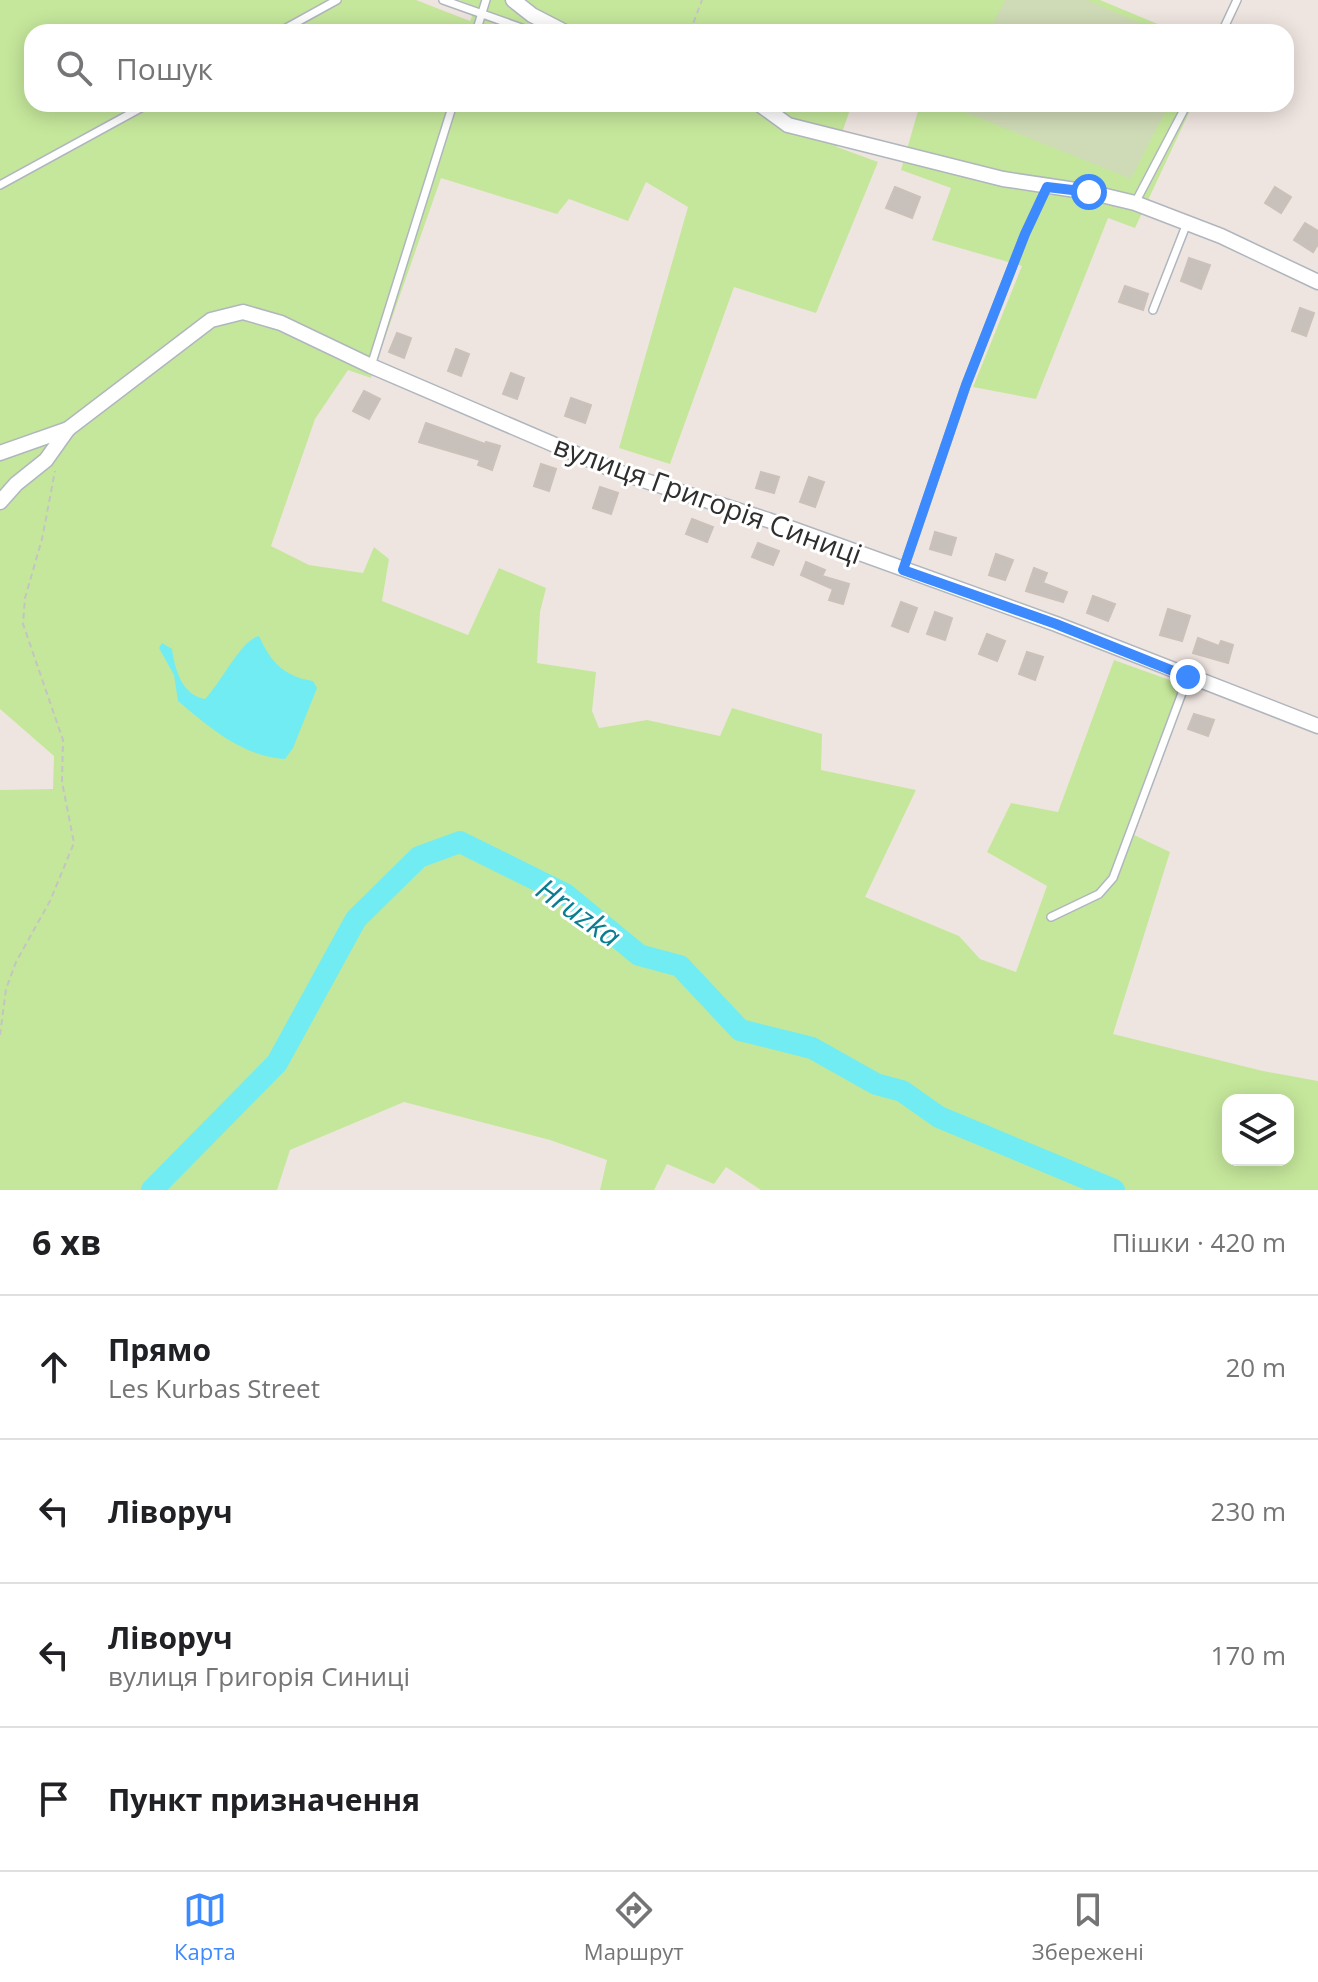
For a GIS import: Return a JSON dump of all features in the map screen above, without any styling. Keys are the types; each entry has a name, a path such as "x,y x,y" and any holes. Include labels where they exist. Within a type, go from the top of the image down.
{"street":[{"path":"513,0 549,24"},
{"path":"770,112 788,125 1003,179 1089,192 1135,203 1221,236 1318,282"},
{"name":"вулиця Григорія Синиці","path":"68,429 211,320 243,312 281,323 371,366 618,472 768,520 1056,624 1318,726"},
{"path":"0,453 68,429"},
{"path":"0,502 16,484 46,460 68,429"}],"lane":[{"path":"294,24 337,0"},
{"path":"443,0 509,24"},
{"path":"478,24 486,0"},
{"path":"1226,24 1237,0"},
{"path":"0,185 133,112"},
{"path":"371,366 450,112"},
{"path":"1135,203 1183,112"},
{"path":"903,570 966,385 1025,234 1047,187"},
{"path":"1153,310 1187,223"},
{"path":"1051,917 1099,894 1113,878 1188,677"}],"path":[{"path":"693,24 702,0"},
{"path":"0,1035 6,989 16,962 50,901 74,843 62,782 63,740 23,624 25,598 42,539 56,462"}],"green space":[{"path":"0,0 416,0 470,21 476,7 459,0 1100,0 1158,24 24,24 24,112 849,112 837,147 878,162 816,313 734,287 670,464 619,448 688,207 646,182 628,221 569,199 557,214 441,178 371,378 348,370 315,419 271,546 309,565 363,573 374,547 389,559 382,601 468,635 499,568 546,588 540,612 537,663 596,672 592,711 599,728 647,720 720,736 732,708 822,734 821,770 916,790 865,897 959,936 980,959 1016,972 1047,886 987,852 1011,803 1058,812 1114,660 1189,687 1134,835 1170,852 1113,1034 1263,1071 1318,1081 1318,1190 761,1190 726,1167 714,1184 667,1164 654,1190 600,1190 607,1160 550,1140 404,1102 290,1150 277,1190 0,1190 0,790 53,789 54,756 0,709"},
{"path":"1005,0 1087,0 1142,24 993,24"},
{"path":"918,112 1189,112 1135,228 1108,218 1036,399 973,387 1022,266 932,240 951,188 901,170"},
{"path":"964,112 1165,112 1131,179"}],"water":[{"path":"259,636 279,666 294,676 313,681 317,688 293,748 285,759 269,757 227,739 178,701 174,675 159,648 162,643 172,649 185,687 197,697 205,699 238,653"}],"building":[{"path":"895,187 920,197 912,218 886,208"},
{"path":"1275,187 1291,197 1281,213 1265,203"},
{"path":"1305,223 1318,231 1318,244 1313,252 1294,240"},
{"path":"1189,258 1210,265 1201,289 1181,281"},
{"path":"1125,286 1148,294 1143,310 1119,302"},
{"path":"1300,308 1314,313 1306,336 1292,331"},
{"path":"397,333 411,338 404,358 389,352"},
{"path":"456,349 469,354 461,376 448,371"},
{"path":"511,373 524,378 517,399 503,394"},
{"path":"364,391 380,399 369,419 353,411"},
{"path":"571,398 591,405 585,423 565,416"},
{"path":"426,423 485,444 500,446 492,470 478,465 480,460 419,442"},
{"path":"541,464 556,469 549,491 534,486"},
{"path":"761,472 779,477 774,493 756,488"},
{"path":"809,477 824,482 815,507 800,502"},
{"path":"600,487 618,493 611,514 593,508"},
{"path":"692,519 713,527 707,542 686,534"},
{"path":"935,532 956,538 951,555 930,549"},
{"path":"758,543 779,551 773,565 752,557"},
{"path":"996,554 1013,560 1005,580 989,575"},
{"path":"806,562 825,570 822,576 849,584 843,604 829,600 833,589 801,575"},
{"path":"1034,568 1047,573 1043,583 1067,592 1063,602 1026,591"},
{"path":"1093,596 1115,604 1108,621 1087,613"},
{"path":"901,602 917,608 908,632 892,626"},
{"path":"1168,609 1190,616 1182,641 1160,635"},
{"path":"935,612 952,618 945,640 927,634"},
{"path":"987,634 1005,641 997,661 979,654"},
{"path":"1198,638 1219,646 1221,641 1233,645 1228,663 1193,653"},
{"path":"1027,652 1043,657 1035,680 1019,674"},
{"path":"1194,714 1214,720 1208,736 1188,729"}],"waterway":[{"name":"Hruzka","path":"152,1190 277,1063 356,919 419,857 460,842 565,894 639,955 680,966 740,1030 812,1048 876,1084 902,1091 939,1117 1114,1190"}],"route":[{"path":"1089,192 1047,187 1025,234 966,385 903,570 1056,624 1188,677"}]}
